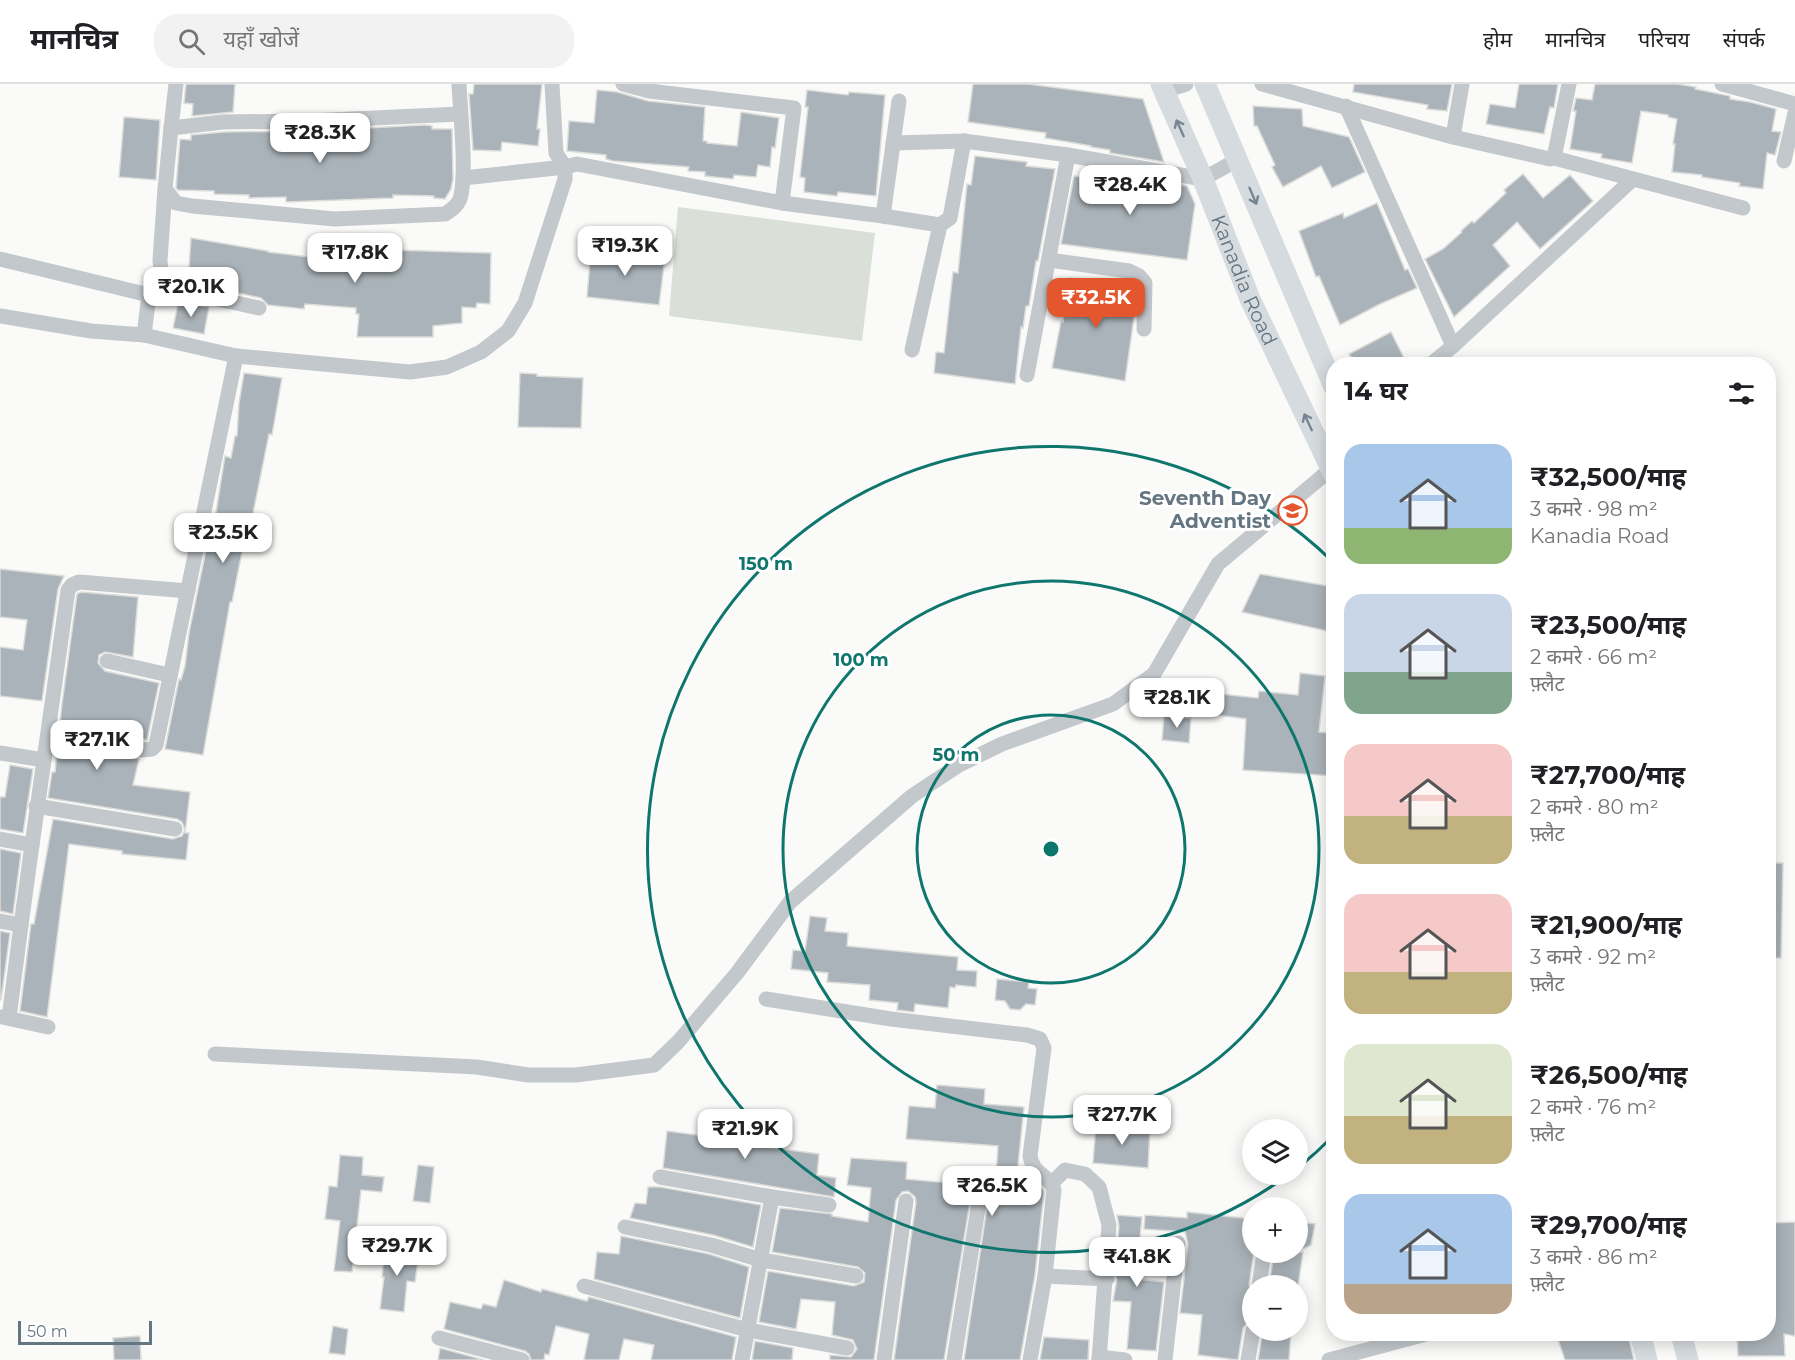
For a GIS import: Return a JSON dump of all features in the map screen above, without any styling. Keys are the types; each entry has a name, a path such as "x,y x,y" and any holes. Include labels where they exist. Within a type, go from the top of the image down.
{"main road":[{"name":"Kanadia Road","path":"1205,84 1326,368"},
{"name":"Kanadia Road","path":"1163,88 1203,178 1250,299 1326,459"},
{"path":"1642,1341 1647,1360"},
{"path":"1683,1341 1688,1360"}],"street":[{"path":"176,84 160,260 162,284 186,292 259,308"},
{"path":"165,189 176,203 192,206 335,219 445,214 454,208 459,200 463,178 459,84"},
{"path":"0,316 91,331 144,335 236,356 410,372 447,367 481,352 508,332 525,303 565,179 565,167 556,153 552,84"},
{"path":"623,84 794,108 782,203"},
{"path":"1163,88 1186,84"},
{"path":"1262,84 1453,137 1554,158 1743,208"},
{"path":"1453,137 1462,84"},
{"path":"1554,158 1569,84"},
{"path":"1722,84 1795,104"},
{"path":"883,216 899,101"},
{"path":"1347,106 1453,346"},
{"path":"1784,161 1795,113"},
{"path":"171,128 224,122 309,121 460,114"},
{"path":"463,178 577,164 782,203 940,225 951,218 964,141"},
{"path":"893,143 964,141 1068,154 1203,178 1237,160"},
{"path":"1028,375 1068,154"},
{"path":"1440,357 1634,179"},
{"path":"912,350 940,225"},
{"path":"0,259 149,295 144,335"},
{"path":"1049,260 1129,271 1138,276 1145,283 1144,330"},
{"path":"93,738 142,750 152,749 156,745 236,356"},
{"path":"215,1054 477,1067 528,1075 576,1075 654,1065 678,1042 737,972 790,902 912,796 959,765 1002,744 1113,704 1154,674 1218,564 1326,477"},
{"path":"48,1028 5,1018 21,925 68,590 79,582 188,591"},
{"path":"107,661 170,675"},
{"path":"0,753 44,760"},
{"path":"36,806 175,829"},
{"path":"0,838 32,845"},
{"path":"0,921 21,925"},
{"path":"766,999 891,1019 1027,1035 1040,1039 1044,1048 1030,1156 1035,1170 1052,1183 1054,1190 1045,1276 1029,1360"},
{"path":"1052,1183 1065,1170 1085,1174 1099,1187 1109,1226 1107,1279 1099,1359 1125,1360"},
{"path":"660,1177 829,1205"},
{"path":"954,1360 983,1177"},
{"path":"742,1360 772,1197"},
{"path":"884,1360 906,1201"},
{"path":"625,1227 711,1245 761,1260 856,1276"},
{"path":"1165,1360 1178,1243"},
{"path":"1045,1276 1107,1279"},
{"path":"584,1286 748,1330 847,1348"},
{"path":"439,1338 522,1360"},
{"path":"1248,1360 1251,1341"},
{"path":"1329,1360 1400,1341"}],"shaded area":[{"path":"678,207 875,233 862,341 669,316"}],"building":[{"path":"186,84 235,84 233,112 192,116 193,104 184,103"},
{"path":"474,84 542,84 537,129 540,129 538,146 502,142 501,151 473,150 469,94 473,94"},
{"path":"973,84 1028,84 1143,99 1164,162 1110,153 1110,150 1045,138 1046,133 968,122"},
{"path":"1354,84 1452,84 1447,111 1427,109 1428,105 1353,92"},
{"path":"1519,84 1558,84 1554,108 1550,107 1544,134 1486,124 1490,104 1515,108"},
{"path":"1595,84 1677,84 1776,109 1772,131 1781,132 1775,155 1767,153 1763,189 1739,186 1740,183 1702,177 1702,175 1672,172 1677,119 1668,117 1668,115 1641,111 1632,163 1601,158 1602,154 1570,149 1576,98 1592,100"},
{"path":"597,90 617,92 648,101 705,107 703,141 707,143 737,146 741,112 779,118 770,167 758,165 756,177 734,175 733,179 705,176 705,172 688,171 689,167 613,161 606,159 606,155 567,151 569,121 594,123"},
{"path":"807,90 848,95 849,92 885,95 876,196 838,192 837,196 804,192 805,178 800,177 808,107 805,107"},
{"path":"1253,106 1302,109 1303,126 1349,137 1365,172 1332,188 1321,166 1283,187 1272,167 1275,165 1257,126 1254,126"},
{"path":"124,117 160,120 156,180 119,177"},
{"path":"432,126 432,129 452,129 453,179 451,189 445,199 434,198 434,196 393,195 393,198 286,202 286,197 249,198 249,195 214,194 214,191 178,190 176,188 180,139 191,140 191,135"},
{"path":"975,156 1027,162 1026,166 1055,169 1029,306 1026,306 1023,328 1021,327 1015,384 934,373 936,352 944,353 953,272 958,273 967,184 971,185"},
{"path":"1107,172 1187,186 1195,204 1187,260 1061,244 1074,176 1105,180"},
{"path":"1523,174 1543,198 1570,175 1593,201 1540,249 1517,222 1493,245 1510,266 1454,317 1425,259 1443,249 1472,221 1474,223 1506,193 1504,190"},
{"path":"1377,203 1405,270 1408,269 1417,288 1340,325 1319,276 1316,277 1299,231 1343,213 1344,218"},
{"path":"191,238 310,257 309,264 359,268 361,249 491,253 490,304 477,303 476,308 462,307 462,323 433,326 433,337 357,337 359,314 356,314 356,308 305,304 304,309 268,305 261,298 188,282"},
{"path":"591,249 665,258 659,305 587,297"},
{"path":"1069,278 1135,287 1135,310 1125,381 1052,368 1061,321 1063,322"},
{"path":"186,302 209,307 204,334 173,328 178,304 186,306"},
{"path":"1391,332 1404,357 1351,357 1349,354"},
{"path":"244,373 282,378 272,435 269,434 249,533 246,532 232,602 230,602 203,755 165,749 179,679 181,680 185,666 189,633 210,530 213,531 225,456 231,458 235,436 237,436"},
{"path":"520,373 583,378 581,428 518,427"},
{"path":"0,569 64,576 58,589 42,701 0,696 0,647 23,650 27,620 0,617"},
{"path":"1260,574 1326,586 1326,631 1242,612"},
{"path":"81,592 138,597 133,657 105,652 99,655 98,663 105,671 159,683 147,740 91,729 86,732 84,741 91,747 139,759 133,785 190,792 185,833 189,833 186,860 122,854 122,851 69,844 47,1017 20,1011 31,924 34,924 53,819 173,839 182,836 185,830 182,822 177,819 48,798 52,772 55,772 77,594"},
{"path":"1300,673 1325,676 1319,732 1326,732 1326,775 1243,770 1246,719 1209,714 1211,693 1258,698 1259,691 1298,695"},
{"path":"1164,716 1191,718 1189,743 1162,740"},
{"path":"10,765 33,769 23,833 0,829 0,797 5,797"},
{"path":"0,849 21,853 13,914 0,911"},
{"path":"1776,863 1783,863 1781,958 1776,958"},
{"path":"810,916 827,918 825,931 848,933 847,946 958,957 957,970 977,971 976,987 956,985 955,988 950,987 948,1008 915,1004 914,1012 897,1010 898,1003 869,1000 870,985 827,982 828,973 791,969 793,950 805,951"},
{"path":"0,931 10,933 1,1000 0,1000"},
{"path":"997,979 1029,982 1028,988 1037,989 1035,1005 1026,1004 1020,1010 1010,1009 1005,1001 995,1000"},
{"path":"937,1085 985,1089 984,1104 1024,1107 1016,1185 1042,1188 1044,1192 1035,1275 1020,1360 964,1360 992,1174 996,1175 998,1146 906,1139 909,1106 935,1108"},
{"path":"715,1117 748,1121 746,1144 819,1154 817,1175 836,1178 834,1197 663,1168 667,1131 712,1137"},
{"path":"1096,1124 1150,1128 1148,1168 1093,1163"},
{"path":"340,1155 363,1157 362,1175 384,1177 382,1192 361,1190 352,1272 334,1271 340,1221 325,1219 329,1186 337,1187"},
{"path":"851,1158 907,1162 906,1179 949,1183 950,1170 975,1172 944,1360 894,1360 916,1202 915,1197 908,1191 902,1192 896,1200 874,1360 830,1360 830,1355 851,1357 857,1349 853,1340 832,1335 835,1302 801,1299 796,1329 759,1322 768,1271 854,1286 864,1282 865,1273 858,1267 772,1252 780,1208 832,1214 832,1216 868,1222 871,1188 847,1185"},
{"path":"418,1165 434,1167 430,1203 413,1201"},
{"path":"648,1187 660,1187 761,1205 753,1247 713,1235 630,1218 635,1203 646,1204"},
{"path":"1187,1212 1242,1218 1242,1263 1252,1263 1251,1275 1242,1275 1242,1334 1238,1360 1198,1355 1202,1315 1180,1313 1188,1244 1185,1232 1144,1229 1145,1215 1187,1218"},
{"path":"1117,1215 1142,1217 1136,1279 1164,1282 1156,1351 1127,1349 1131,1302 1113,1301 1117,1279 1115,1274 1119,1226"},
{"path":"1795,1222 1795,1336 1784,1334 1785,1356 1738,1356 1737,1341 1776,1341 1776,1223"},
{"path":"1308,1223 1315,1224 1311,1245 1308,1247"},
{"path":"621,1236 709,1254 749,1267 740,1318 594,1279 597,1252 619,1254"},
{"path":"385,1245 419,1252 415,1282 407,1281 404,1312 380,1309"},
{"path":"1272,1263 1301,1263 1300,1275 1271,1275"},
{"path":"504,1280 541,1292 542,1289 587,1301 589,1297 736,1337 732,1360 651,1360 654,1345 624,1339 619,1360 584,1360 589,1334 556,1326 549,1355 545,1354 544,1360 531,1360 525,1351 444,1329 450,1302 481,1309 483,1304 496,1307"},
{"path":"333,1326 348,1329 345,1355 329,1353"},
{"path":"140,1336 141,1360 114,1360 113,1338"},
{"path":"1044,1337 1089,1340 1088,1360 1040,1360"},
{"path":"755,1341 793,1348 792,1360 752,1360"},
{"path":"1261,1341 1290,1341 1289,1360 1258,1360"},
{"path":"1558,1341 1630,1341 1634,1360 1565,1360"},
{"path":"440,1348 484,1360 438,1360"}],"place":[{"name":"Seventh Day Adventist","path":"1292,510"}]}
